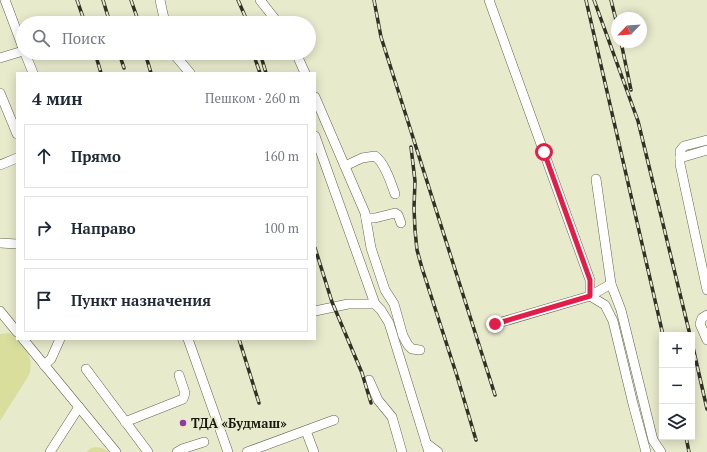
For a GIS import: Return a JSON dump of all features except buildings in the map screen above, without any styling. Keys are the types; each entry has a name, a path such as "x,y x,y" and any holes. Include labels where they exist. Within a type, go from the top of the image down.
{"street":[{"path":"5,0 16,30"},
{"path":"160,0 163,16"},
{"path":"260,0 273,16"},
{"path":"489,0 590,280 590,296"},
{"path":"0,58 16,53"},
{"path":"28,60 33,72"},
{"path":"179,60 189,72"},
{"path":"299,60 305,72"},
{"path":"0,93 16,132"},
{"path":"316,99 366,218 371,248 385,290 394,304 402,336 408,346 416,350 420,350"},
{"path":"316,139 375,304 381,310 389,323 429,452"},
{"path":"707,140 684,146 680,151 680,169 707,290"},
{"path":"680,158 707,150"},
{"path":"345,166 362,158 375,156 379,159 390,180 395,194"},
{"path":"0,165 16,158"},
{"path":"596,179 611,284 621,310 653,440 661,452"},
{"path":"366,218 375,218 395,213 398,215 401,223"},
{"path":"0,243 16,244"},
{"path":"495,324 590,296 611,284"},
{"path":"590,296 605,305 612,321 646,452"},
{"path":"316,311 348,304 375,304"},
{"path":"0,311 16,331"},
{"path":"707,315 702,318 700,324 707,340"},
{"path":"24,340 116,452"},
{"path":"44,365 51,359 60,340"},
{"path":"188,340 228,452"},
{"path":"86,369 148,452"},
{"path":"125,422 183,399 185,394 178,375"},
{"path":"369,380 378,400 392,417 402,452"},
{"path":"50,452 79,407"},
{"path":"247,452 334,420"},
{"path":"306,431 314,452"},
{"path":"177,452 204,442"},
{"path":"426,443 438,452"}],"green space":[{"path":"9,333 24,345 31,362 29,375 0,421 0,334"},
{"path":"97,447 109,452 86,452 91,448"}],"railway":[{"path":"77,0 83,16"},
{"path":"103,0 108,16"},
{"path":"131,0 137,16"},
{"path":"238,0 245,16"},
{"path":"374,0 381,37 495,395"},
{"path":"586,0 662,332"},
{"path":"594,0 638,121 689,332"},
{"path":"611,0 614,12"},
{"path":"622,48 631,90"},
{"path":"97,60 101,72"},
{"path":"121,60 124,68"},
{"path":"147,60 151,72"},
{"path":"255,60 260,72"},
{"path":"262,60 266,72"},
{"path":"411,147 415,181 414,208 417,250 476,440"},
{"path":"316,251 332,302 362,373 371,403"},
{"path":"239,340 259,403"},
{"path":"695,356 707,409"},
{"path":"687,440 689,452"}],"place":[{"name":"ТДА «Будмаш»","path":"183,423"}],"route":[{"path":"495,324 590,296 590,280 544,152"}]}
